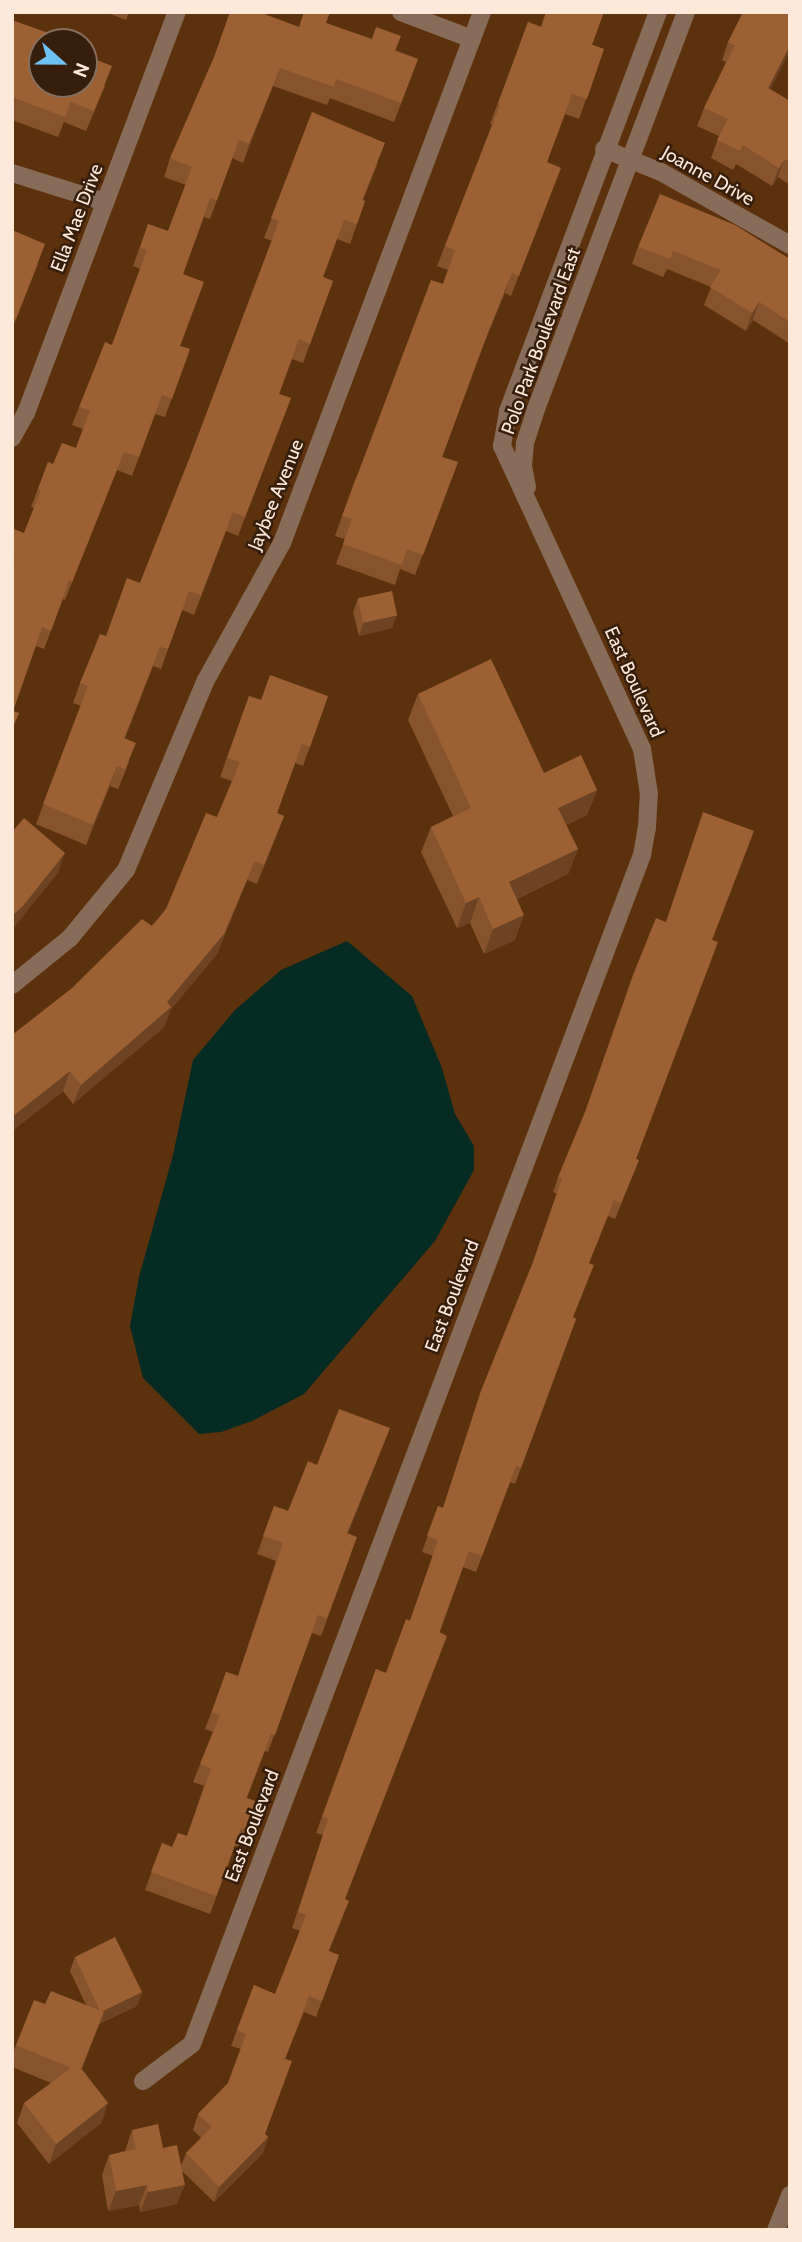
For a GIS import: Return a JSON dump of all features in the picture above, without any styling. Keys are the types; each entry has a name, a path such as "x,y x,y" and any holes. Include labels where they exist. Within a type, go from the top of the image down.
{"street":[{"name":"Ella Mae Drive","path":"12,438 26,413 177,12"},
{"path":"401,12 472,39"},
{"name":"Jaybee Avenue","path":"12,985 70,938 126,870 206,680 282,543 482,12"},
{"name":"Polo Park Boulevard East","path":"530,507 502,446 508,411 604,149 658,12"},
{"name":"Polo Park Boulevard East","path":"530,507 523,466 525,443 686,12"},
{"name":"Joanne Drive","path":"604,149 661,172 790,245"},
{"path":"12,173 105,202"},
{"name":"East Boulevard","path":"143,2081 192,2044 642,855 649,794 642,749 530,507"},
{"path":"776,2230 790,2195"}],"water":[{"path":"347,941 412,996 442,1068 455,1114 474,1146 474,1170 435,1241 304,1394 252,1421 221,1432 199,1434 143,1378 130,1326 139,1277 173,1155 193,1060 235,1010 281,970"}],"building":[{"path":"230,12 259,12 299,27 304,12 330,12 326,23 372,39 376,27 401,36 395,51 418,59 401,103 336,79 334,87 280,68 249,144 239,140 217,200 210,198 183,274 204,282 180,346 190,349 172,399 162,395 139,457 124,452 72,582 69,580 51,631 42,627 13,711 19,713 12,728 12,568 15,559 12,558 12,533 14,529 24,533 41,490 38,489 48,462 53,464 62,443 76,448 90,410 79,407 105,342 112,345 147,250 140,248 148,224 168,231 192,167 170,158 214,57"},
{"path":"546,12 604,12 592,45 604,49 587,99 572,94 547,162 561,168 519,276 512,273 442,457 458,462 423,555 407,549 402,565 343,544 352,519 342,516 431,280 443,284 455,250 445,246 500,105 498,104 528,22 541,27"},
{"path":"743,12 790,12 790,45 768,88 790,101 790,162 785,159 779,168 743,145 740,151 717,140 728,119 704,108 735,45 728,42"},
{"path":"12,20 34,28 28,28 28,98 98,98 98,60 112,66 94,111 71,102 65,117 12,97"},
{"path":"312,112 385,143 362,200 365,201 357,224 344,220 323,277 333,281 310,344 299,339 279,394 291,398 245,517 233,512 201,595 189,591 168,649 160,647 124,738 136,743 125,769 117,766 93,825 43,804 88,686 80,683 100,634 106,636 127,578 140,583 279,221 271,218"},
{"path":"660,194 735,225 790,259 790,322 759,302 752,313 710,287 721,270 673,251 670,259 638,247"},
{"path":"12,230 45,244 16,319 12,318"},
{"path":"392,591 397,615 363,623 358,598"},
{"path":"491,659 544,773 581,755 597,790 558,808 578,849 509,882 524,915 493,929 479,897 466,903 431,827 471,808 418,694"},
{"path":"270,675 328,696 310,747 302,744 277,813 284,816 264,865 255,861 224,934 167,1002 171,1007 81,1085 70,1071 12,1117 12,1035 72,988 142,919 152,926 166,909 206,813 217,817 240,762 227,758 249,696 261,700"},
{"path":"703,812 754,831 712,940 718,942 636,1159 639,1160 621,1203 614,1200 589,1263 594,1265 573,1317 576,1319 521,1468 516,1466 482,1556 469,1551 439,1632 447,1636 345,1899 349,1901 328,1951 339,1955 322,2001 309,1996 285,2059 292,2061 265,2134 268,2137 219,2187 186,2153 212,2127 198,2114 228,2083 246,2034 237,2030 254,1985 275,1994 306,1915 298,1912 328,1819 322,1817 376,1669 386,1673 406,1619 410,1621 438,1540 427,1536 438,1506 443,1508 481,1391 533,1262 562,1178 558,1177 585,1112 633,975 656,918 666,922"},
{"path":"24,818 65,853 12,916 12,832"},
{"path":"339,1409 390,1428 347,1533 357,1537 327,1618 318,1615 275,1735 271,1734 246,1798 255,1801 245,1830 241,1828 216,1896 151,1872 162,1843 172,1847 178,1833 187,1836 211,1769 200,1764 220,1715 212,1712 226,1672 238,1676 283,1543 263,1536 274,1506 288,1511 308,1461 317,1465"},
{"path":"115,1937 142,1992 100,2011 75,1957"},
{"path":"51,1991 104,2012 81,2069 108,2103 56,2144 24,2103 71,2068 16,2045 34,2000 45,2004"},
{"path":"158,2124 163,2148 177,2145 185,2185 148,2192 147,2185 116,2191 109,2155 136,2149 132,2130"}]}
